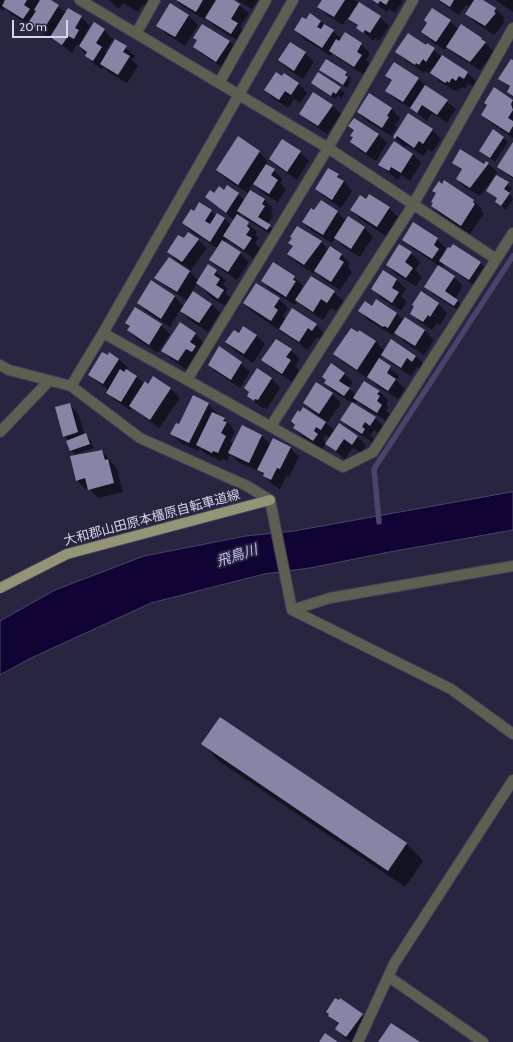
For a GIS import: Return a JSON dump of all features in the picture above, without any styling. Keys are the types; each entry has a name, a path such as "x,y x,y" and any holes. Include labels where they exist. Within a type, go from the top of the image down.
{"main road":[{"name":"大和郡山田原本橿原自転車道線","path":"0,588 67,554 271,504"}],"street":[{"path":"80,0 137,32 328,148 496,259"},
{"path":"137,32 155,0"},
{"path":"219,83 266,0"},
{"path":"71,386 103,333 293,0"},
{"path":"187,380 328,148 413,0"},
{"path":"271,426 413,205 513,28"},
{"path":"103,333 344,466 373,452 513,232"},
{"path":"0,365 9,370 71,386 140,438 247,486 271,504 291,605"},
{"path":"0,432 49,381"},
{"path":"291,605 513,566"},
{"path":"291,605 451,689 513,734"},
{"path":"358,1042 394,964 513,780"},
{"path":"389,977 483,1042"}],"water":[{"name":"飛鳥川","path":"513,492 513,530 310,568 264,574 151,603 29,659 0,675 0,621 55,590 144,556 246,536 294,531"}],"building":[{"path":"5,0 27,0 24,5 30,9 23,19 2,6"},
{"path":"40,0 51,0 59,5 42,32 28,23 36,11 34,10"},
{"path":"176,0 203,0 196,12"},
{"path":"216,0 234,0 240,4 231,19 238,23 231,34 205,18"},
{"path":"322,0 345,0 334,17 317,7"},
{"path":"372,0 389,0 386,5 380,1 378,4"},
{"path":"439,0 454,0 450,7"},
{"path":"474,0 483,0 496,8 494,12 496,13 485,26 465,14"},
{"path":"359,2 381,16 370,33 365,30 363,33 356,28 358,25 348,19"},
{"path":"170,3 189,15 175,37 156,26"},
{"path":"68,8 82,16 75,28 79,30 74,39 68,36 62,45 50,37"},
{"path":"432,8 451,20 436,42 421,32 427,23 424,20"},
{"path":"310,13 321,21 317,27 321,29 324,24 334,30 322,48 294,30 302,17 306,19"},
{"path":"94,22 105,29 96,43 102,47 93,61 85,56 87,52 79,46"},
{"path":"202,24 230,41 216,62 193,47 197,40 193,38"},
{"path":"461,24 486,42 470,62 446,47"},
{"path":"345,32 362,43 357,52 362,55 354,67 329,51 336,39 339,41"},
{"path":"408,33 426,45 427,43 435,48 426,62 423,59 419,65 416,63 415,65 395,52"},
{"path":"115,39 127,46 123,52 130,56 118,75 100,64"},
{"path":"290,42 306,52 294,71 278,60"},
{"path":"442,55 468,72 464,79 459,76 456,81 452,78 449,83 447,81 445,83 430,73"},
{"path":"326,59 347,72 345,75 348,77 343,85 319,70"},
{"path":"511,59 513,60 513,96 507,92 510,86 498,79"},
{"path":"394,62 419,78 403,102 385,91 392,80 385,76"},
{"path":"276,72 282,76 284,73 299,83 291,95 285,91 279,100 264,90"},
{"path":"318,72 341,87 336,94 333,92 331,96 311,83"},
{"path":"425,85 448,100 437,115 422,105 417,113 410,108"},
{"path":"494,87 513,100 511,104 513,110 508,118 513,121 513,126 509,133 481,115 487,105 484,103"},
{"path":"313,92 333,105 318,126 299,114"},
{"path":"369,93 392,108 387,116 389,117 382,128 357,112"},
{"path":"408,113 433,129 423,144 419,141 414,148 397,136 395,139 393,137"},
{"path":"354,118 379,134 366,153 350,142 353,137 350,136 354,130 348,126"},
{"path":"493,129 504,137 490,158 479,151"},
{"path":"238,136 260,151 238,185 216,170"},
{"path":"282,139 301,151 287,172 269,159"},
{"path":"394,141 413,154 401,173 391,167 389,171 378,165"},
{"path":"513,142 513,177 497,167"},
{"path":"460,149 484,164 486,161 489,163 470,188 456,179 462,169 452,163"},
{"path":"266,164 275,169 271,175 278,180 269,194 253,184"},
{"path":"328,168 339,174 337,177 344,181 332,200 315,189"},
{"path":"496,175 509,182 504,189 510,193 501,206 495,202 497,198 486,191"},
{"path":"444,180 474,200 473,202 475,204 461,226 431,206 433,203 431,202 436,193 432,191 439,181 442,184"},
{"path":"227,185 239,193 226,213 205,197 210,190 214,193 219,186 224,190"},
{"path":"250,190 265,199 262,204 265,206 258,217 271,225 267,230 237,211"},
{"path":"369,194 390,207 377,227 350,210 360,195 366,199"},
{"path":"321,200 338,211 323,235 302,222 311,208 314,210"},
{"path":"199,202 212,210 205,221 210,224 217,213 225,218 210,242 182,223 191,209 194,211"},
{"path":"237,214 249,222 247,226 250,229 246,235 252,238 244,250 223,236"},
{"path":"348,216 365,227 351,249 334,238"},
{"path":"413,222 438,238 434,245 439,249 432,259 402,240"},
{"path":"297,226 322,241 304,265 287,254 293,246 288,243"},
{"path":"188,232 199,239 182,262 167,252 178,235 184,238"},
{"path":"222,240 241,252 228,272 209,260"},
{"path":"399,244 412,252 405,262 413,268 406,278 386,265"},
{"path":"453,244 481,262 469,280 439,261 448,247 450,248"},
{"path":"330,246 342,254 339,259 344,262 331,282 314,271"},
{"path":"169,257 190,271 177,292 154,278"},
{"path":"273,262 295,276 293,280 296,281 286,297 261,281"},
{"path":"208,264 217,270 214,275 220,279 216,285 224,290 218,299 196,283"},
{"path":"438,265 455,276 445,291 458,300 454,306 424,287"},
{"path":"383,270 397,279 392,288 399,292 392,303 371,289"},
{"path":"311,276 335,291 327,303 321,299 313,312 295,300"},
{"path":"151,280 175,296 161,319 137,303"},
{"path":"256,283 280,298 274,307 278,310 271,321 243,303"},
{"path":"193,291 212,304 199,323 180,311"},
{"path":"421,291 439,303 430,317 428,315 423,322 410,314 414,306 412,305"},
{"path":"376,299 397,313 388,328 383,327 358,311 365,301 372,306"},
{"path":"135,307 162,324 149,345 127,330 130,326 125,323"},
{"path":"292,308 317,324 312,331 308,328 299,342 279,329"},
{"path":"405,317 425,330 415,346 394,333"},
{"path":"180,322 196,333 190,342 196,346 192,352 186,349 178,361 161,351"},
{"path":"243,326 257,335 244,354 225,342 234,330 239,333"},
{"path":"351,328 358,332 359,330 376,341 357,370 333,354"},
{"path":"276,339 292,349 286,357 291,360 282,374 261,360"},
{"path":"391,339 416,356 412,362 407,358 401,368 381,355"},
{"path":"219,346 242,362 231,380 208,365"},
{"path":"102,352 108,355 109,352 119,359 103,384 88,375"},
{"path":"379,358 391,366 387,373 396,379 388,391 367,377"},
{"path":"331,363 345,373 339,381 350,388 344,396 324,383 326,380 322,377"},
{"path":"257,368 272,378 258,400 255,399 254,401 247,396 249,392 244,388"},
{"path":"120,369 124,372 126,369 137,376 121,402 106,393"},
{"path":"153,376 171,388 150,420 129,406 145,381 148,384"},
{"path":"364,381 380,391 377,394 380,396 377,401 382,405 377,413 353,398"},
{"path":"316,382 333,393 319,414 303,403"},
{"path":"193,395 209,403 189,443 170,434 176,423 179,424"},
{"path":"352,402 376,417 370,426 365,422 362,427 365,429 362,434 340,420"},
{"path":"70,403 78,432 63,437 55,407"},
{"path":"303,407 326,422 321,430 316,427 314,431 318,434 313,441 293,428 295,425 291,421 298,410 300,412"},
{"path":"212,412 225,418 223,421 227,422 221,433 226,436 218,453 213,451 212,453 196,445"},
{"path":"339,423 358,436 352,445 344,439 336,451 325,444"},
{"path":"242,425 262,435 249,463 228,453"},
{"path":"86,433 90,444 70,451 66,441"},
{"path":"273,438 291,447 280,469 277,468 271,480 263,476 264,473 257,470"},
{"path":"102,450 105,460 108,459 114,483 88,490 85,478 76,481 70,456"},
{"path":"220,717 407,843 388,871 201,744"},
{"path":"335,998 339,1000 340,998 363,1014 346,1037 335,1029 339,1023 328,1016 329,1014 326,1012"},
{"path":"391,1023 420,1042 378,1042"},
{"path":"325,1033 338,1042 319,1042"}],"waterway":[{"path":"379,522 374,469 513,256"}]}
